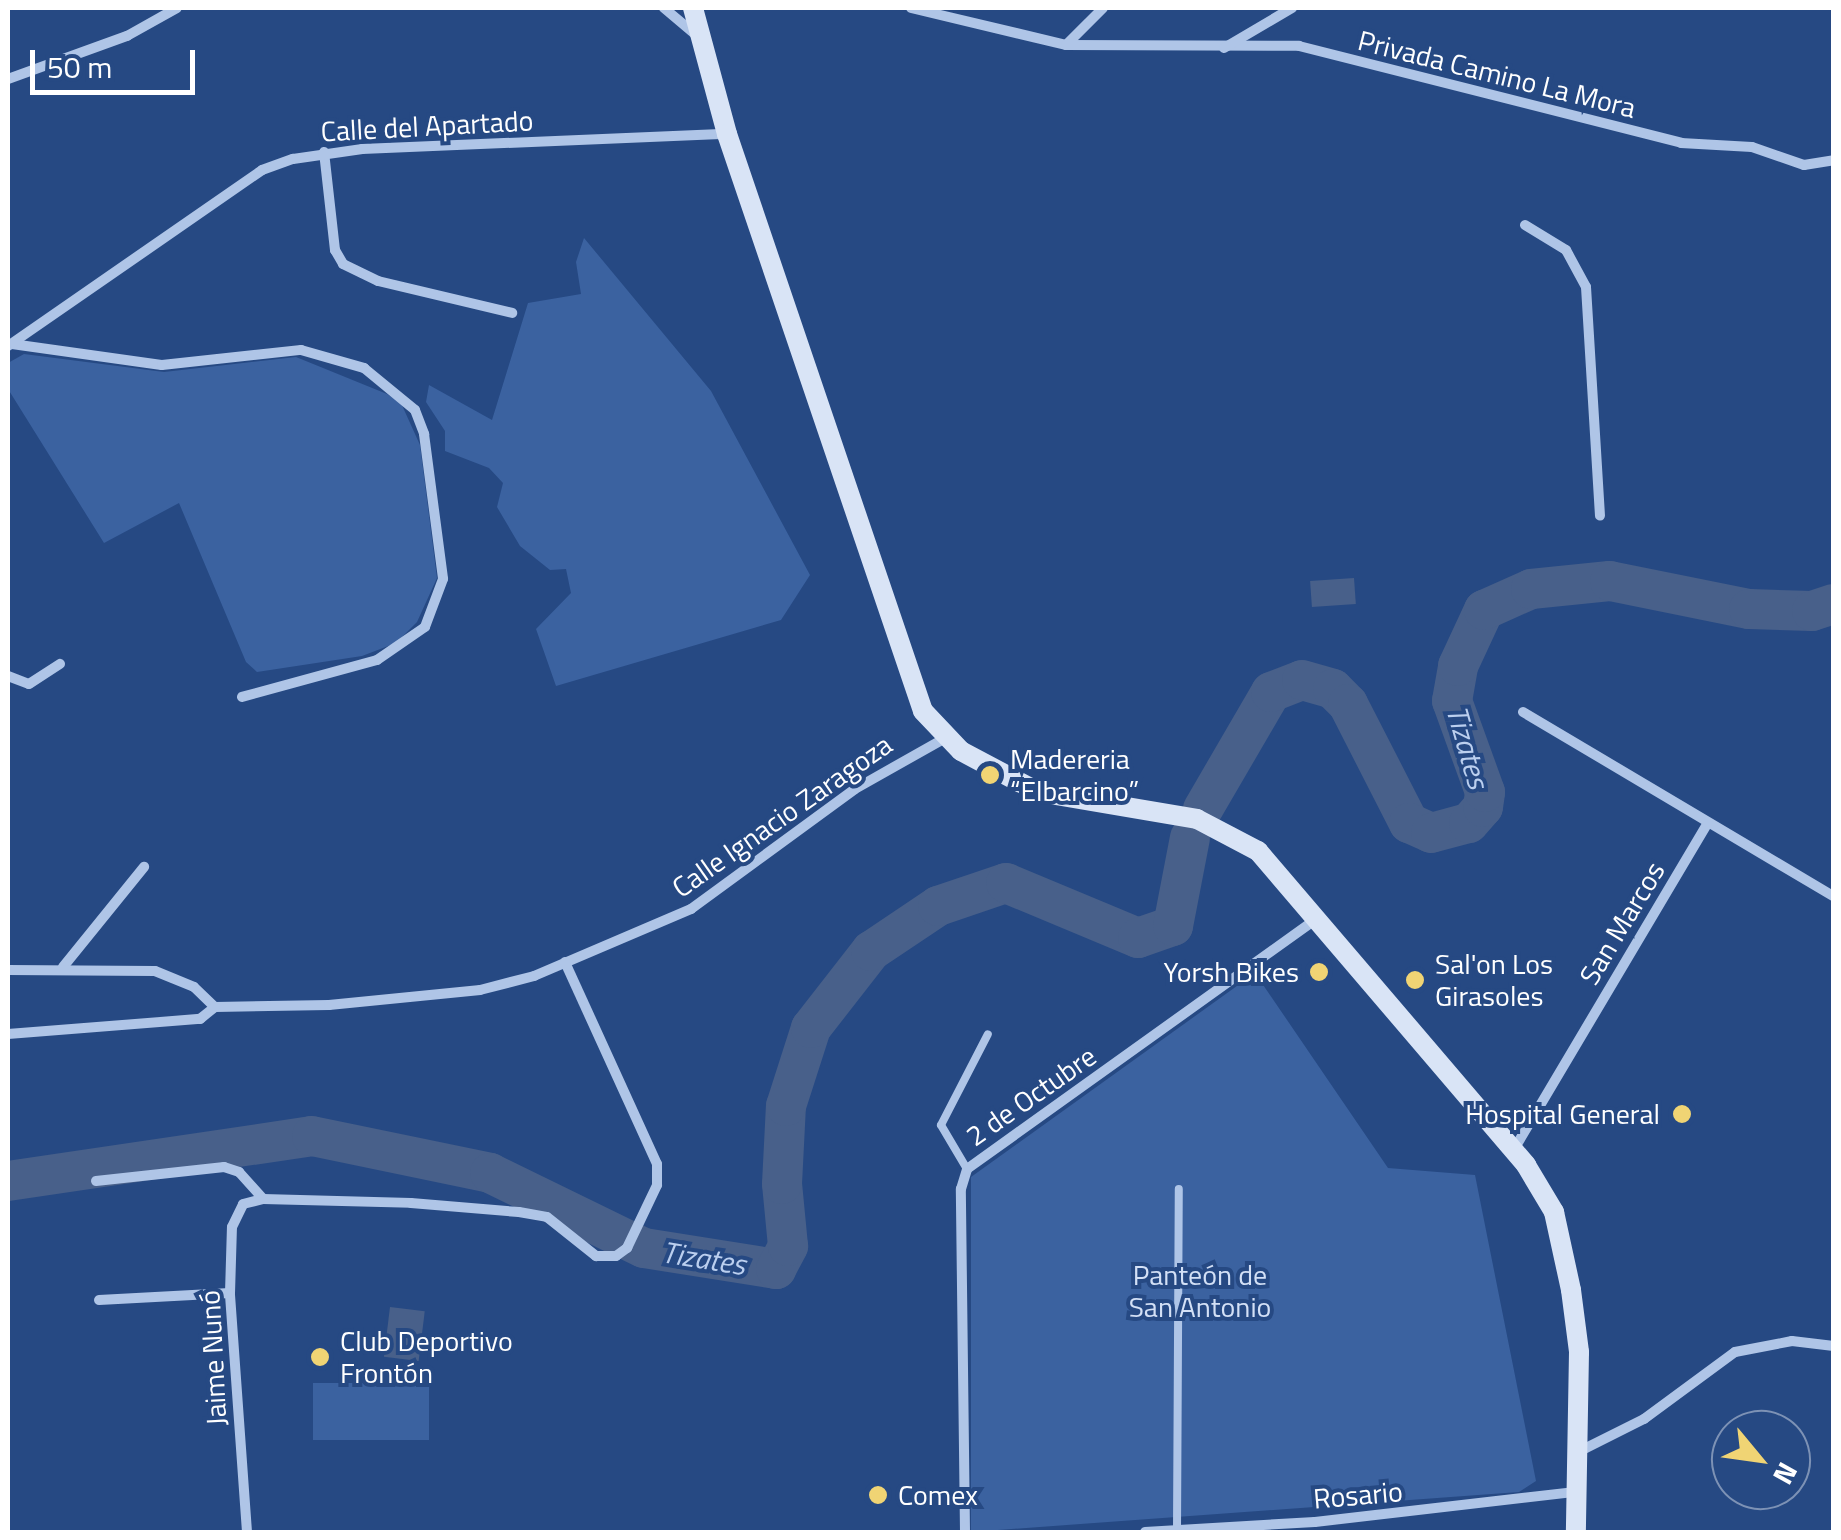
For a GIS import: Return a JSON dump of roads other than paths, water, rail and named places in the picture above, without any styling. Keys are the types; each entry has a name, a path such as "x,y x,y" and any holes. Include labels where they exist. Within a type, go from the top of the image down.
{"main road":[{"path":"694,8 727,134 854,491 916,693 945,738 987,768 1060,800 1220,826 1258,851 1513,1151 1546,1195 1560,1230 1579,1352 1576,1532"}],"street":[{"path":"8,78 127,36 177,8"},
{"path":"664,8 699,38"},
{"name":"Privada Camino La Mora","path":"911,8 1066,46 1299,46 1680,143 1752,147 1804,165 1834,160"},
{"path":"1066,46 1104,8"},
{"path":"1222,49 1292,8"},
{"name":"Calle del Apartado","path":"10,345 262,170 324,152 727,134"},
{"path":"324,152 335,250 343,264 378,282 512,313"},
{"path":"1525,225 1566,250 1586,286 1600,516"},
{"path":"10,345 162,365 301,350 364,368 415,410 424,434 443,579 425,627 377,660 242,698"},
{"path":"8,676 30,684 60,664"},
{"path":"1522,712 1834,897"},
{"name":"Calle Ignacio Zaragoza","path":"8,1034 200,1019 215,1007 329,1005 480,990 565,962 692,908 855,789 945,738"},
{"name":"San Marcos","path":"1513,1151 1708,822"},
{"path":"62,967 144,867"},
{"name":"2 de Octubre","path":"965,1532 961,1189 968,1169 1318,917"},
{"path":"96,1181 224,1167 239,1172 263,1199 534,1214 596,1256 616,1256 627,1248 640,1226 657,1184 657,1164 565,962"},
{"path":"8,970 62,967 170,975 215,1007"},
{"name":"Jaime Nunó","path":"247,1532 230,1293 236,1213 263,1199"},
{"path":"99,1300 230,1293"},
{"path":"1578,1452 1644,1419 1736,1352 1792,1341 1834,1346"},
{"name":"Rosario","path":"1145,1532 1504,1504 1574,1492"}],"lane":[{"path":"968,1169 940,1125 988,1034"},
{"path":"1177,1530 1180,1189"}],"waterway":[{"name":"Tizates","path":"1203,809 1271,692 1302,680 1333,689 1348,704 1409,823 1431,833 1469,823 1483,807 1485,792 1452,701 1458,666 1484,610 1531,589 1610,581 1749,609 1812,611 1834,604"},
{"name":"Tizates","path":"8,1181 312,1136 490,1173 644,1248 776,1269 788,1246 782,1184 786,1106 811,1028 871,951 938,906 1006,883 1138,938 1173,926 1190,838"}],"place":[{"name":"Madereria “Elbarcino”","path":"990,775"},
{"name":"Yorsh Bikes","path":"1319,972"},
{"name":"Sal'on Los Girasoles","path":"1415,980"},
{"name":"Hospital General","path":"1682,1114"},
{"name":"Club Deportivo Frontón","path":"320,1357"},
{"name":"Comex","path":"878,1495"}],"park label":[{"name":"Panteón de San Antonio","path":"1200,1291"}]}
